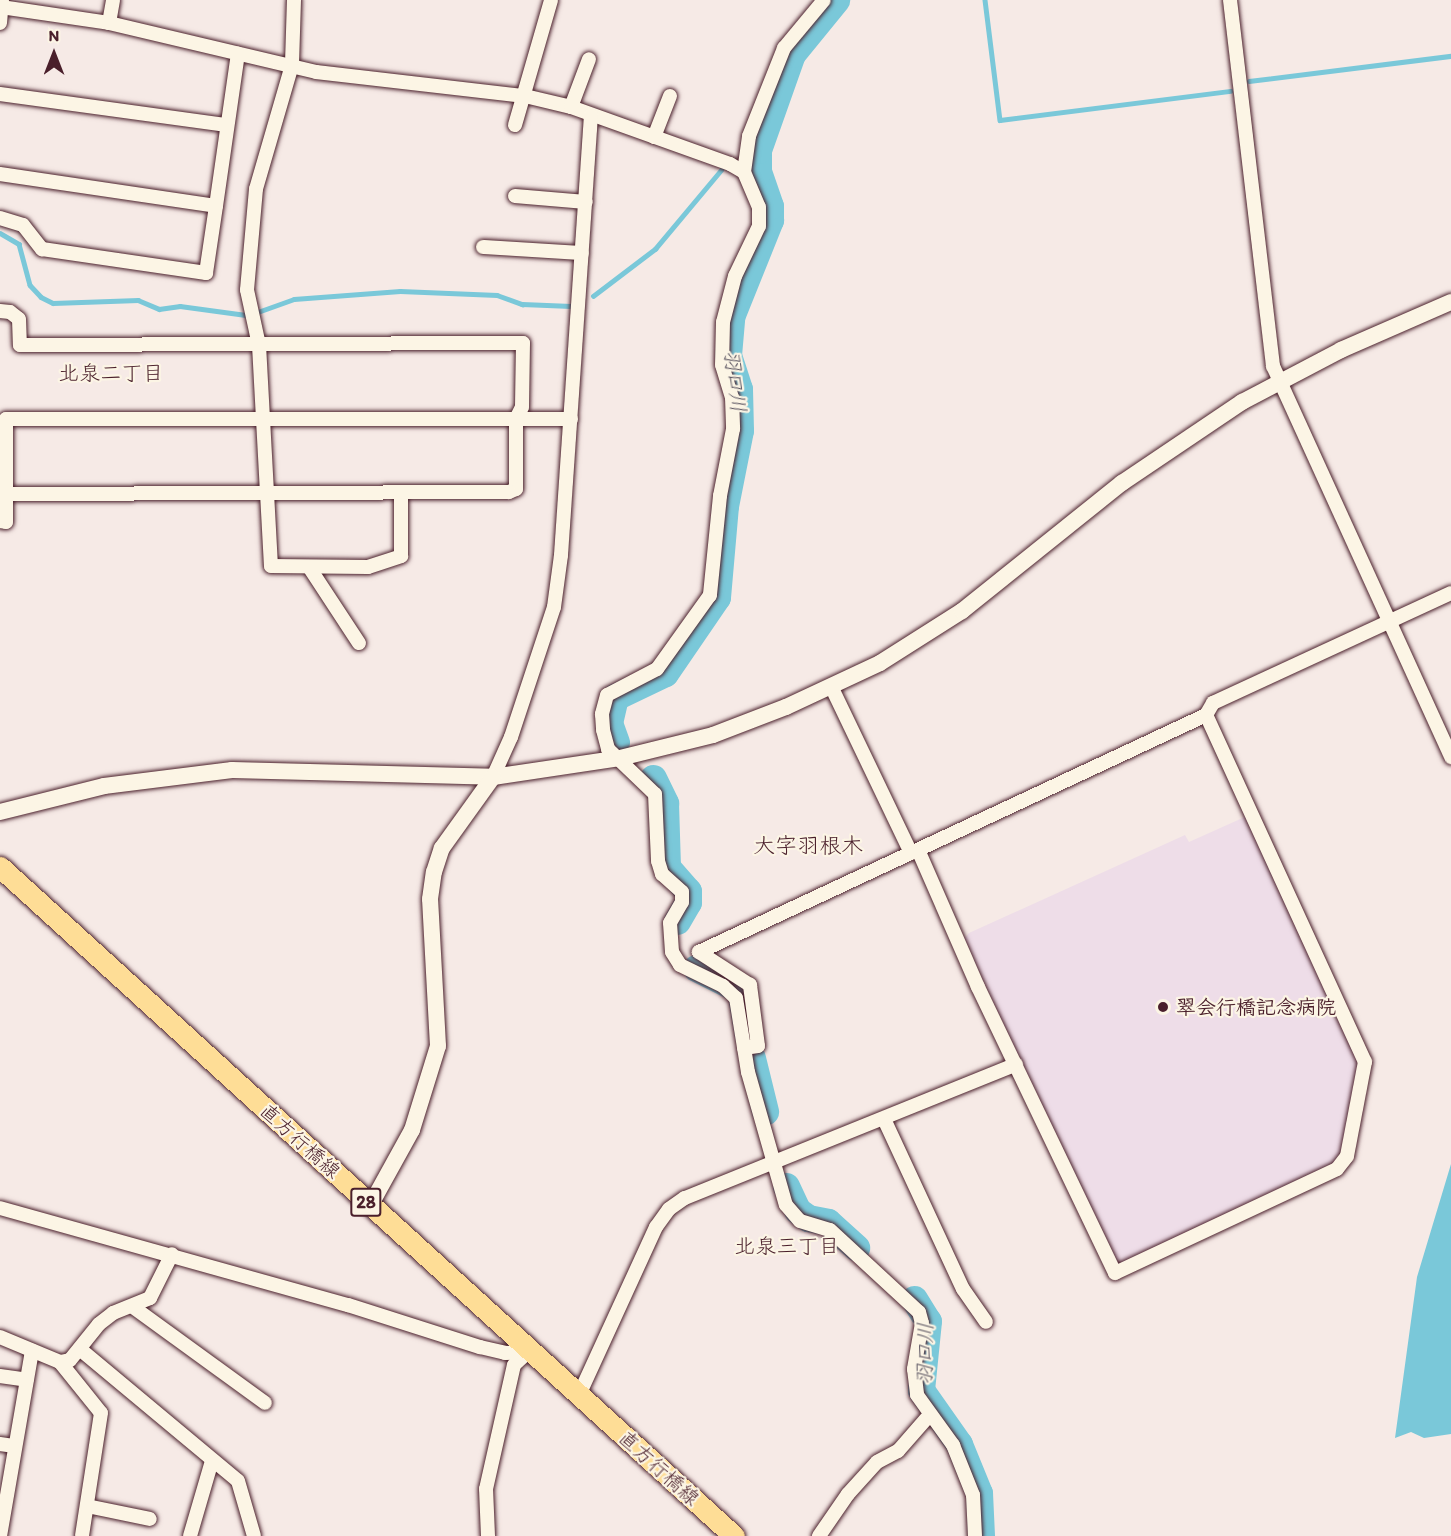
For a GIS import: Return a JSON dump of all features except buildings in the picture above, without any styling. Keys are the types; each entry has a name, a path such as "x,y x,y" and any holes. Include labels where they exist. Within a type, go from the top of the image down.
{"main road":[{"name":"直方行橋線","path":"0,867 528,1352 579,1395 734,1536"}],"street":[{"path":"109,23 113,0"},
{"path":"294,0 292,65 256,189 247,290 259,345 271,566 368,567 401,556 401,494"},
{"path":"515,125 551,0"},
{"path":"824,0 784,48 750,136 744,172 759,207 759,226 735,276 723,322 722,365 732,397 733,429 720,496 710,595 657,669 616,687 607,695 603,730 608,749 655,794 658,861 662,874 682,892 682,902 670,923 672,951 680,965 693,974 732,992 773,1163 786,1205 794,1216 830,1230 919,1312 922,1323 914,1369 916,1395 953,1445 973,1495 975,1536"},
{"path":"1230,0 1273,366 1451,756"},
{"path":"0,23 2,3 109,23 238,54 367,80 525,96 571,107 744,172"},
{"path":"0,218 23,225 42,249 206,273 238,54"},
{"path":"571,107 589,59"},
{"path":"0,94 228,125"},
{"path":"654,137 670,96"},
{"path":"370,1206 412,1130 438,1046 430,899 434,872 442,848 493,777 511,737 554,607 571,419 591,116"},
{"path":"0,174 216,206"},
{"path":"515,196 586,202"},
{"path":"483,247 582,253"},
{"path":"0,812 104,786 232,770 493,777 620,758 713,735 880,663 962,611 1149,463 1279,382 1388,328 1451,302"},
{"path":"0,311 10,312 19,320 20,345 523,343 522,407 516,419 516,489 509,492 267,496 8,494"},
{"path":"0,521 6,522 8,494 6,419 571,419"},
{"path":"309,567 359,643"},
{"path":"744,1048 758,1046 750,985 699,952 1206,716 1213,703 1451,593"},
{"path":"831,686 915,852 1115,1273 1344,1163 1365,1062 1206,716"},
{"path":"579,1395 656,1227 669,1209 685,1198 1016,1064"},
{"path":"884,1119 963,1288 986,1322"},
{"path":"0,1208 172,1254 480,1347 505,1353 528,1352"},
{"path":"60,1362 70,1360 81,1350 99,1324 113,1313 133,1307 150,1298 172,1254"},
{"path":"133,1307 265,1403"},
{"path":"0,1337 60,1362 101,1413 82,1536"},
{"path":"81,1350 238,1481 254,1536"},
{"path":"0,1536 32,1351"},
{"path":"488,1536 486,1489 514,1365 528,1352"},
{"path":"0,1376 27,1380"},
{"path":"819,1536 863,1478 878,1462 898,1451 926,1419"},
{"path":"0,1444 15,1446"},
{"path":"190,1536 212,1461"},
{"path":"87,1506 150,1520"}],"shaded area":[{"name":"翠会行橋記念病院","path":"1247,816 1361,1064 1344,1153 1336,1164 1121,1265 1113,1260 964,939 969,933 1185,835 1189,842"}],"water":[{"path":"1451,1164 1451,1434 1424,1438 1411,1432 1395,1438 1417,1277"}],"waterway":[{"name":"羽口川","path":"616,742 609,723 615,697 665,673 717,597 725,506 740,430 739,389 728,355 731,317 770,220 770,206 758,172 758,150 792,54 836,0"},
{"path":"985,0 1000,120 1230,91"},
{"path":"1249,81 1451,56"},
{"path":"593,296 655,249 721,170"},
{"path":"0,233 19,244 30,285 41,297 53,303 138,300 159,309 180,306 247,315"},
{"path":"255,313 294,299 400,291 497,295 522,304 571,306"},
{"name":"羽口川","path":"653,778 665,803 667,867 688,891 688,902 677,921"},
{"name":"羽口川","path":"696,968 740,990 748,1036"},
{"name":"羽口川","path":"752,1058 765,1111"},
{"name":"羽口川","path":"786,1186 797,1210 808,1218 828,1222 856,1247"},
{"name":"羽口川","path":"914,1299 928,1321 921,1390 959,1444 979,1493 981,1536"}],"place":[{"name":"翠会行橋記念病院","path":"1163,1007"}],"district":[{"name":"北泉二丁目","path":"111,373"},
{"name":"大字羽根木","path":"808,846"},
{"name":"北泉三丁目","path":"787,1246"}]}
